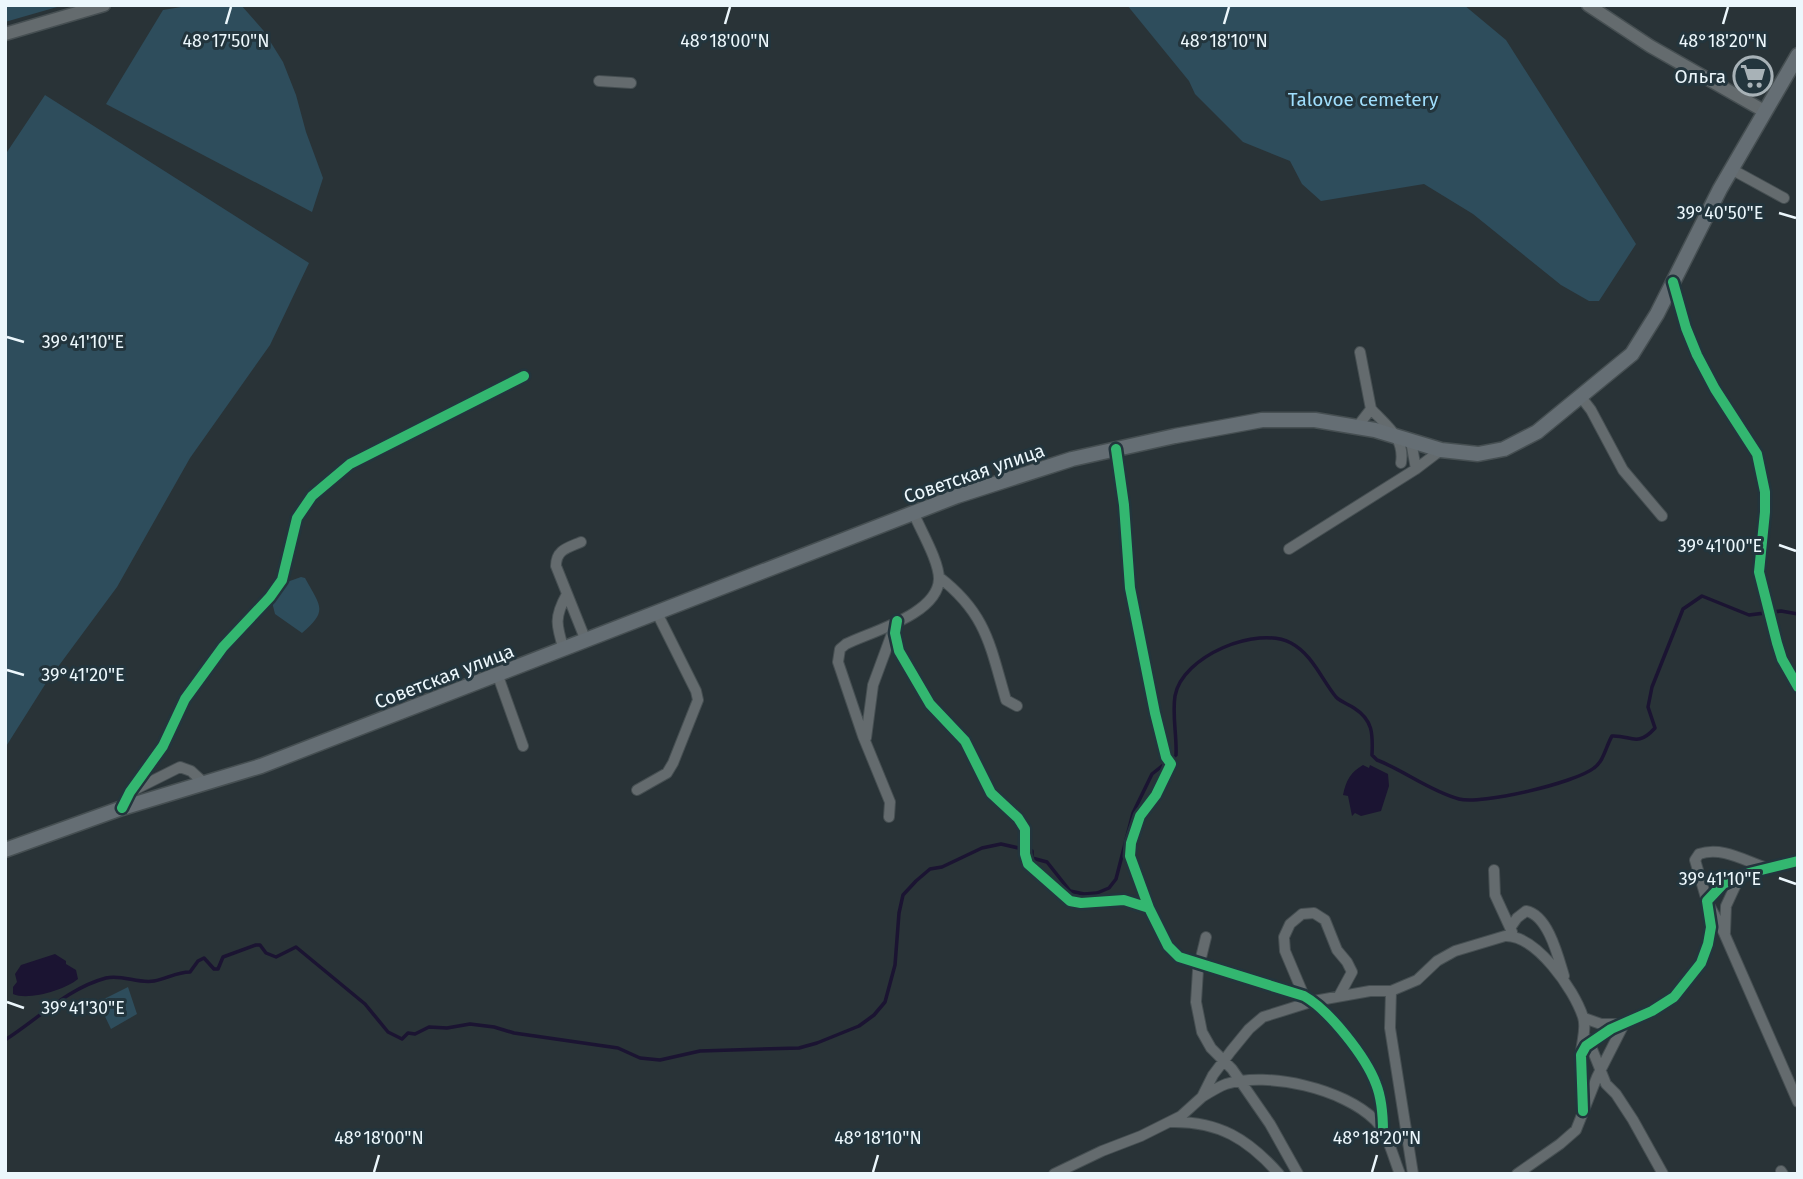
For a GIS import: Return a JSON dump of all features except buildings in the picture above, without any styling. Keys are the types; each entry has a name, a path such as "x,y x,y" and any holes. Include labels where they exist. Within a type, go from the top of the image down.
{"main road":[{"name":"Советская улица","path":"5,850 122,808 261,766 957,496 1072,459 1262,420 1315,420 1357,426 1441,450 1478,454 1504,449 1537,432 1632,354 1657,314 1731,169 1798,55"}],"street":[{"path":"5,34 104,5"},
{"path":"1588,5 1650,46 1764,111"},
{"path":"599,81 631,83"},
{"path":"1731,169 1784,198"},
{"path":"1673,282 1697,355 1715,389 1757,454 1765,492 1759,572 1782,659 1798,687"},
{"path":"1360,352 1371,409 1405,439 1416,469"},
{"path":"122,808 130,792 159,752 184,699 223,648 282,580 297,518 312,496 351,464 524,376"},
{"path":"1581,397 1596,417 1623,470 1662,516"},
{"path":"1357,426 1371,409"},
{"path":"1401,463 1401,446 1405,439"},
{"path":"1116,449 1124,505 1130,588 1168,761 1156,795 1140,816 1130,856 1149,908 1168,946 1179,957 1309,999"},
{"path":"1289,549 1416,469 1441,450"},
{"path":"914,514 939,578 963,599 981,622 990,642 1006,700 1017,706"},
{"path":"581,542 561,550 556,557 556,566 586,641"},
{"path":"889,817 890,802 844,687 838,662 840,649 925,607 936,594 939,578"},
{"path":"564,650 556,621 566,594"},
{"path":"637,790 667,773 698,700 657,613"},
{"path":"897,621 895,633 909,669 930,704 965,741 991,793 1018,818 1025,829 1025,854 1028,864 1035,872 1070,901 1081,903 1125,900 1149,908"},
{"path":"866,743 873,685 897,621"},
{"path":"498,676 523,746"},
{"path":"159,752 170,770"},
{"path":"130,792 180,767 191,771 204,783"},
{"path":"1767,868 1719,851 1707,851 1699,854 1695,860 1707,901 1724,933 1798,1102"},
{"path":"1707,901 1723,884 1738,880 1749,873 1798,861"},
{"path":"1494,870 1495,895 1512,932 1551,963 1566,983 1584,1018 1587,1037 1599,1072 1633,1120 1663,1174"},
{"path":"1724,933 1726,906 1738,880"},
{"path":"1587,1037 1624,1024 1674,997 1701,963 1708,944 1711,927 1707,901"},
{"path":"1512,932 1517,918 1526,911 1534,912 1542,921 1558,955 1566,983"},
{"path":"1339,996 1352,972 1348,962 1337,950 1325,920 1314,913 1302,914 1290,924 1284,937 1285,951 1309,999 1350,1042 1375,1081 1381,1100 1383,1132"},
{"path":"1202,1097 1224,1060 1249,1029 1263,1017 1309,999 1391,991 1417,980 1437,961 1455,951 1512,932"},
{"path":"1206,937 1196,1002 1202,1032 1211,1048 1224,1060 1270,1124 1298,1174"},
{"path":"1391,991 1390,1028 1413,1174"},
{"path":"1584,1018 1601,1024 1624,1024"},
{"path":"1517,1174 1576,1130 1599,1072 1624,1024"},
{"path":"1583,1111 1581,1055 1587,1037"},
{"path":"1054,1174 1071,1170 1171,1122 1214,1090 1240,1082 1287,1083 1310,1087 1361,1108 1383,1132 1400,1174"},
{"path":"1171,1122 1199,1123 1227,1132 1259,1153 1279,1174"}],"green space":[{"path":"5,5 64,5 5,22"},
{"path":"193,5 241,5 263,30 283,62 323,178 312,212 106,104 163,10"},
{"name":"Talovoe cemetery","path":"1127,5 1464,5 1506,40 1636,244 1599,301 1589,301 1561,285 1473,214 1424,184 1321,201 1302,184 1290,161 1243,142 1195,94 1189,81"},
{"path":"45,95 309,263 270,345 190,458 117,587 46,683 5,748 5,155"},
{"path":"305,578 319,607 316,619 302,633 275,614 272,602 287,582"},
{"path":"128,987 137,1014 111,1029 98,1002"}],"shaded area":[{"path":"1363,765 1369,768 1370,765 1388,774 1389,786 1381,811 1361,816 1355,813 1352,816 1348,796 1343,795 1350,777"},
{"path":"55,954 76,970 78,979 46,993 28,996 13,994 13,987 17,982 15,974 21,965"}],"waterway":[{"path":"5,1040 66,996 92,983 112,977 148,982 159,980 190,972 198,961 204,958 214,969 218,969 223,957 260,945 266,953 276,957 296,947 365,1004 388,1032 402,1039 408,1033 415,1034 429,1027 447,1028 470,1024 618,1048 640,1058 660,1060 700,1051 799,1048 859,1026 885,1002 895,965 903,895 930,869 942,867 982,848 1001,844 1032,851 1032,858 1047,862 1070,891 1084,894 1109,888 1116,879 1133,813 1152,774 1176,755 1174,703 1181,682 1191,668 1223,648 1260,638 1277,638 1291,643 1311,660 1336,697 1365,717 1372,734 1372,755 1377,760 1459,799 1487,799 1549,786 1584,774 1594,768 1603,757 1612,736 1638,739 1649,734 1655,728 1648,707 1652,687 1683,609 1702,596 1749,615 1781,611 1798,614"}],"cycle path":[{"path":"1673,282 1697,355 1715,389 1757,454 1765,492 1759,572 1782,659 1798,687"},
{"path":"122,808 130,792 163,746 185,699 223,647 270,597 282,580 297,518 312,496 350,464 524,376"},
{"path":"1116,449 1124,505 1130,588 1155,713 1166,757 1171,764 1156,795 1140,816 1131,843 1130,856 1149,908"},
{"path":"897,621 895,633 899,651 930,704 965,741 991,793 1018,818 1025,829 1025,854 1028,864 1070,901 1081,903 1124,900 1149,908 1168,946 1179,957 1304,996 1314,1003 1346,1035 1371,1073 1381,1102 1383,1132"},
{"path":"1583,1111 1581,1055 1586,1046 1611,1029 1652,1011 1674,997 1701,963 1708,944 1711,927 1707,901 1723,884 1749,873 1798,861"}],"place":[{"name":"Ольга","path":"1753,76"}]}
